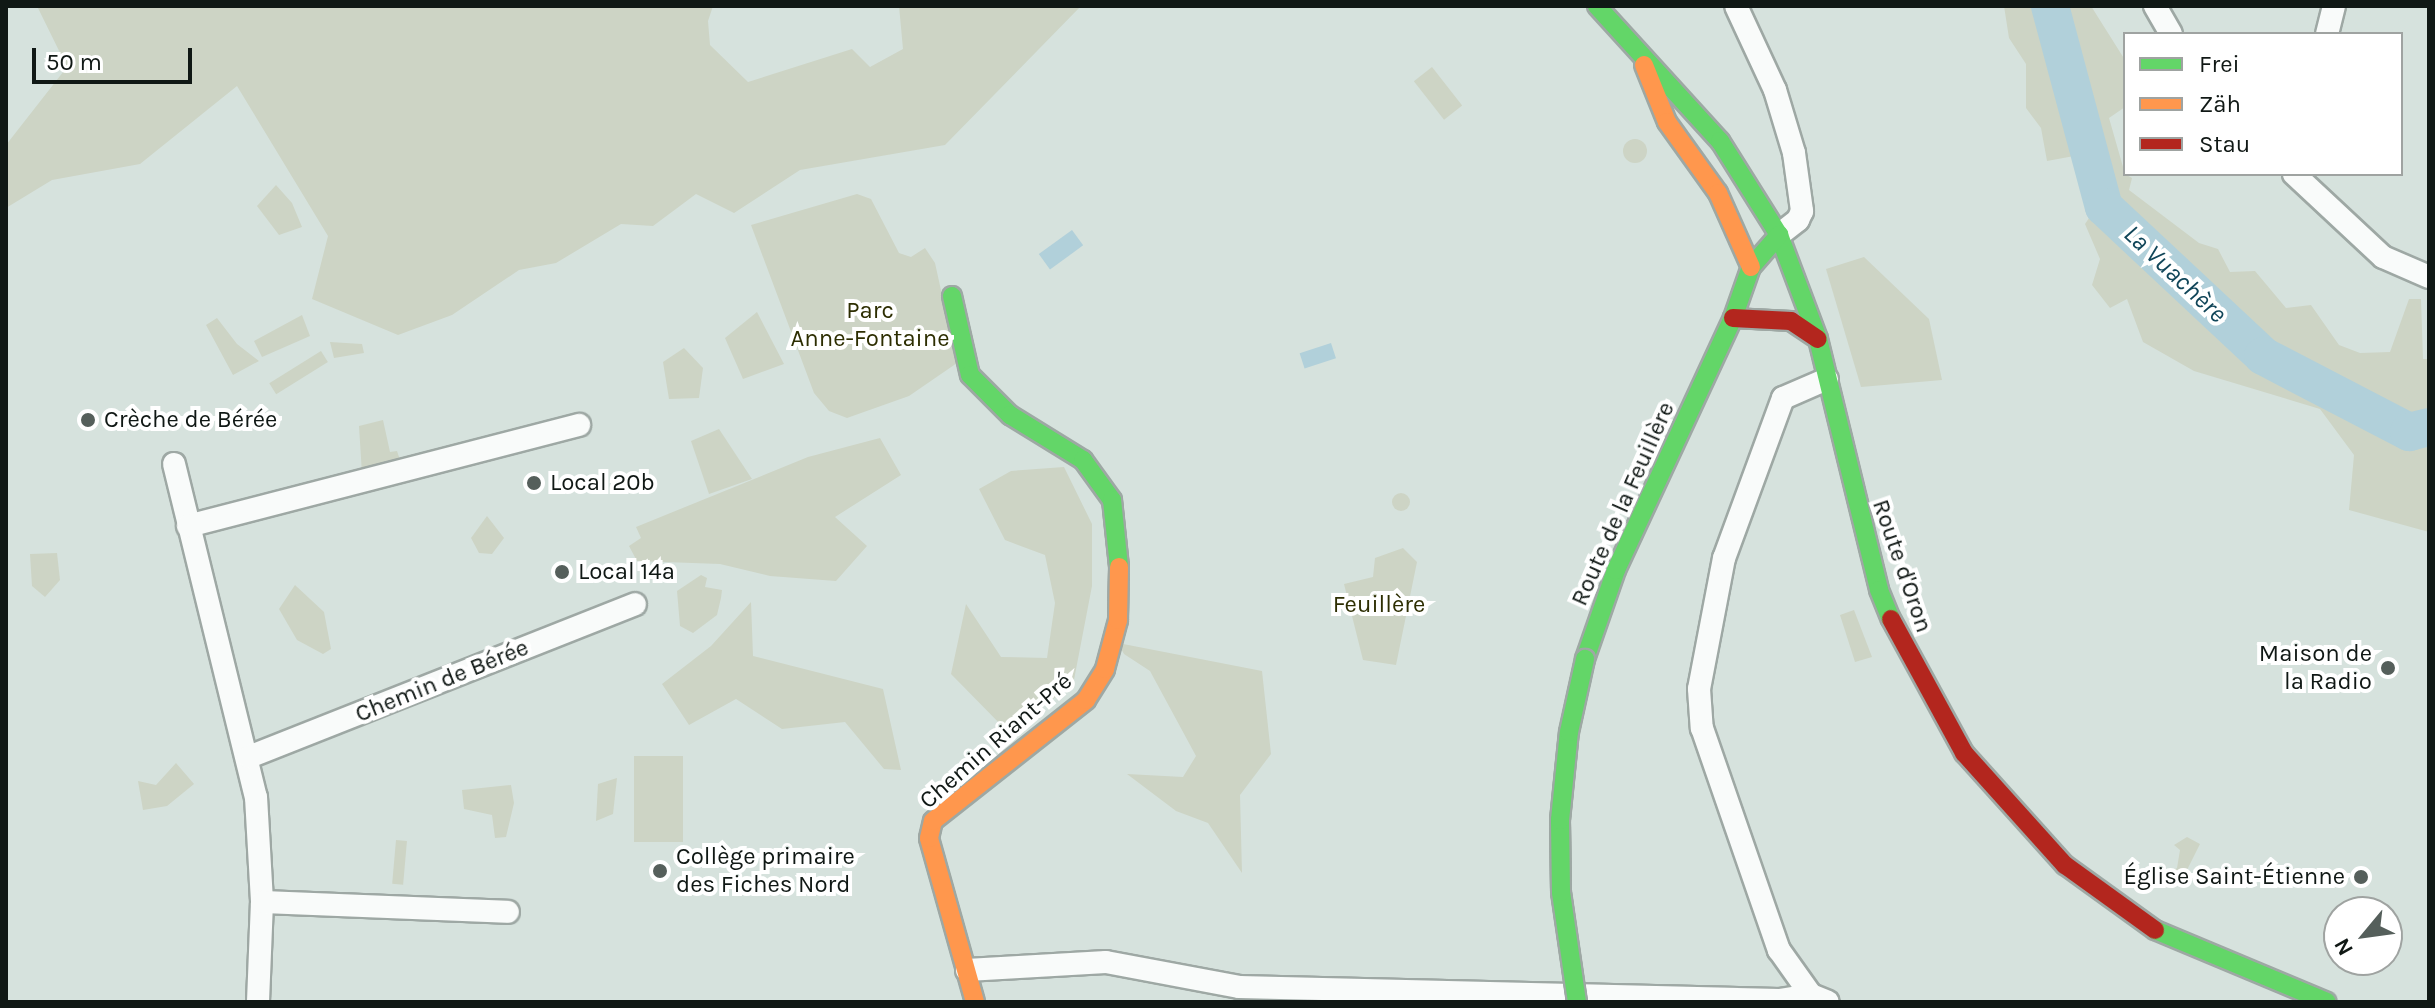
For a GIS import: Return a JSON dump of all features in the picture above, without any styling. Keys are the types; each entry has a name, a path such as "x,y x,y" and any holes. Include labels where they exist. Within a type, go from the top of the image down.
{"street":[{"name":"Route d'Oron","path":"1597,6 1720,141 1779,235 1818,339 1879,590 1945,724 1982,778 2065,865 2142,925 2327,1002"},
{"path":"1736,6 1775,90 1799,177 1798,220 1779,235"},
{"path":"2155,6 2170,32"},
{"path":"2328,32 2334,6"},
{"path":"1635,45 1667,122 1718,193 1751,267"},
{"path":"2296,176 2383,257 2414,275 2429,277"},
{"name":"Route de la Feuillère","path":"1577,1002 1561,892 1560,820 1569,732 1585,659 1616,570 1733,318 1751,267 1779,235"},
{"name":"Chemin Riant-Pré","path":"952,296 970,375 1010,415 1083,460 1112,500 1120,569 1118,620 1105,669 1086,700 933,821 929,838 975,1002"},
{"path":"1733,318 1791,321 1818,339"},
{"path":"1820,999 1779,950 1702,728 1699,689 1724,558 1783,398 1827,379"},
{"path":"188,526 579,425"},
{"path":"174,464 249,757 262,902 258,1002"},
{"name":"Chemin de Bérée","path":"249,757 635,604"},
{"path":"262,902 508,912"},
{"path":"967,970 1106,962 1239,987 1820,999"}],"green space":[{"path":"37,6 713,6 708,21 710,45 748,82 852,49 870,67 903,49 899,6 1081,6 945,145 800,170 734,213 696,194 653,226 621,224 556,263 519,270 452,315 398,335 312,299 328,236 237,86 140,164 52,180 6,208 6,145 67,67"},
{"path":"2004,6 2091,6 2123,57 2123,108 2109,118 2123,176 2132,178 2129,190 2199,243 2218,249 2230,272 2255,271 2286,308 2311,305 2339,345 2360,353 2390,352 2409,299 2421,299 2423,359 2429,359 2429,532 2349,510 2354,455 2320,409 2194,371 2143,342 2127,299 2110,308 2092,285 2100,259 2085,224 2098,205 2085,154 2047,161 2041,128 2026,108 2026,64 2009,38"},
{"path":"1432,67 1462,106 1444,120 1414,81"},
{"path":"1635,139 1644,142 1647,151 1644,160 1635,163 1626,160 1623,151 1626,142"},
{"path":"276,185 292,203 302,227 279,235 257,206"},
{"name":"Parc Anne-Fontaine","path":"857,194 871,199 899,253 911,257 925,248 935,263 957,363 909,396 847,418 829,411 814,393 751,225"},
{"path":"1864,257 1929,319 1942,380 1861,387 1826,269"},
{"path":"757,312 784,364 743,379 725,338"},
{"path":"302,315 310,336 262,357 254,341"},
{"path":"217,318 237,344 259,361 233,375 206,325"},
{"path":"330,342 362,344 364,353 334,358"},
{"path":"684,348 703,368 699,398 669,399 663,362"},
{"path":"321,351 328,362 276,394 269,383"},
{"path":"383,420 390,452 397,451 401,463 362,474 359,426"},
{"path":"719,429 752,479 709,494 691,441"},
{"path":"880,438 901,475 835,517 867,546 836,581 770,576 720,564 637,561 629,546 641,538 636,527 808,457"},
{"path":"1064,467 1092,524 1092,586 1073,685 1007,731 951,674 966,604 1001,657 1047,658 1055,603 1045,555 1005,540 979,489 1011,471"},
{"path":"1397,493 1405,493 1410,502 1408,509 1397,511 1392,506 1392,498"},
{"path":"487,516 504,538 492,554 479,553 471,538"},
{"name":"Feuillère","path":"1403,548 1417,562 1396,665 1363,660 1344,584 1373,577 1375,558"},
{"path":"57,553 60,580 45,597 32,586 30,554"},
{"path":"701,575 707,578 705,587 722,590 721,598 717,615 693,633 680,626 677,591"},
{"path":"295,585 324,612 331,649 323,654 297,640 279,609"},
{"path":"751,602 753,656 883,689 901,770 884,769 845,722 782,729 736,699 689,725 662,684 711,646"},
{"path":"1854,610 1872,657 1855,662 1840,615"},
{"path":"1118,643 1262,671 1271,754 1240,795 1242,873 1208,823 1176,811 1127,774 1183,777 1196,756 1150,671 1124,654"},
{"path":"634,756 683,756 683,842 634,842"},
{"path":"176,763 194,784 167,806 143,810 138,781 156,785"},
{"path":"617,778 613,814 596,821 598,784"},
{"path":"511,785 514,803 506,837 495,838 492,815 464,809 462,790"},
{"path":"2187,837 2200,844 2183,878 2171,872 2177,868 2180,850 2174,845"},
{"path":"396,840 407,841 403,885 392,884"}],"water":[{"path":"1072,230 1083,245 1050,269 1039,254"},
{"path":"1331,343 1336,358 1305,368 1300,353"}],"waterway":[{"name":"La Vuachère","path":"2050,6 2104,207 2263,356 2409,432 2429,427"}],"traffic: fast":[{"path":"1597,6 1720,141 1779,235 1818,339 1879,590 1891,619"},
{"path":"1585,659 1616,570 1733,318 1751,267 1779,235"},
{"path":"952,296 970,375 1010,415 1083,460 1112,500 1119,567"},
{"path":"1577,1002 1561,892 1560,820 1569,732 1585,659"},
{"path":"2155,930 2327,1002"}],"traffic: slow":[{"path":"1644,65 1667,122 1718,193 1751,267"},
{"path":"975,1002 929,838 933,821 1086,700 1105,669 1118,620 1119,567"}],"traffic: jam":[{"path":"1733,318 1791,321 1818,339"},
{"path":"1891,619 1964,753 2065,865 2155,930"}],"place":[{"name":"Crèche de Bérée","path":"88,420"},
{"name":"Local 20b","path":"534,483"},
{"name":"Local 14a","path":"562,572"},
{"name":"Maison de la Radio","path":"2388,668"},
{"name":"Collège primaire des Fiches Nord","path":"660,871"},
{"name":"Église Saint-Étienne","path":"2361,877"}]}
